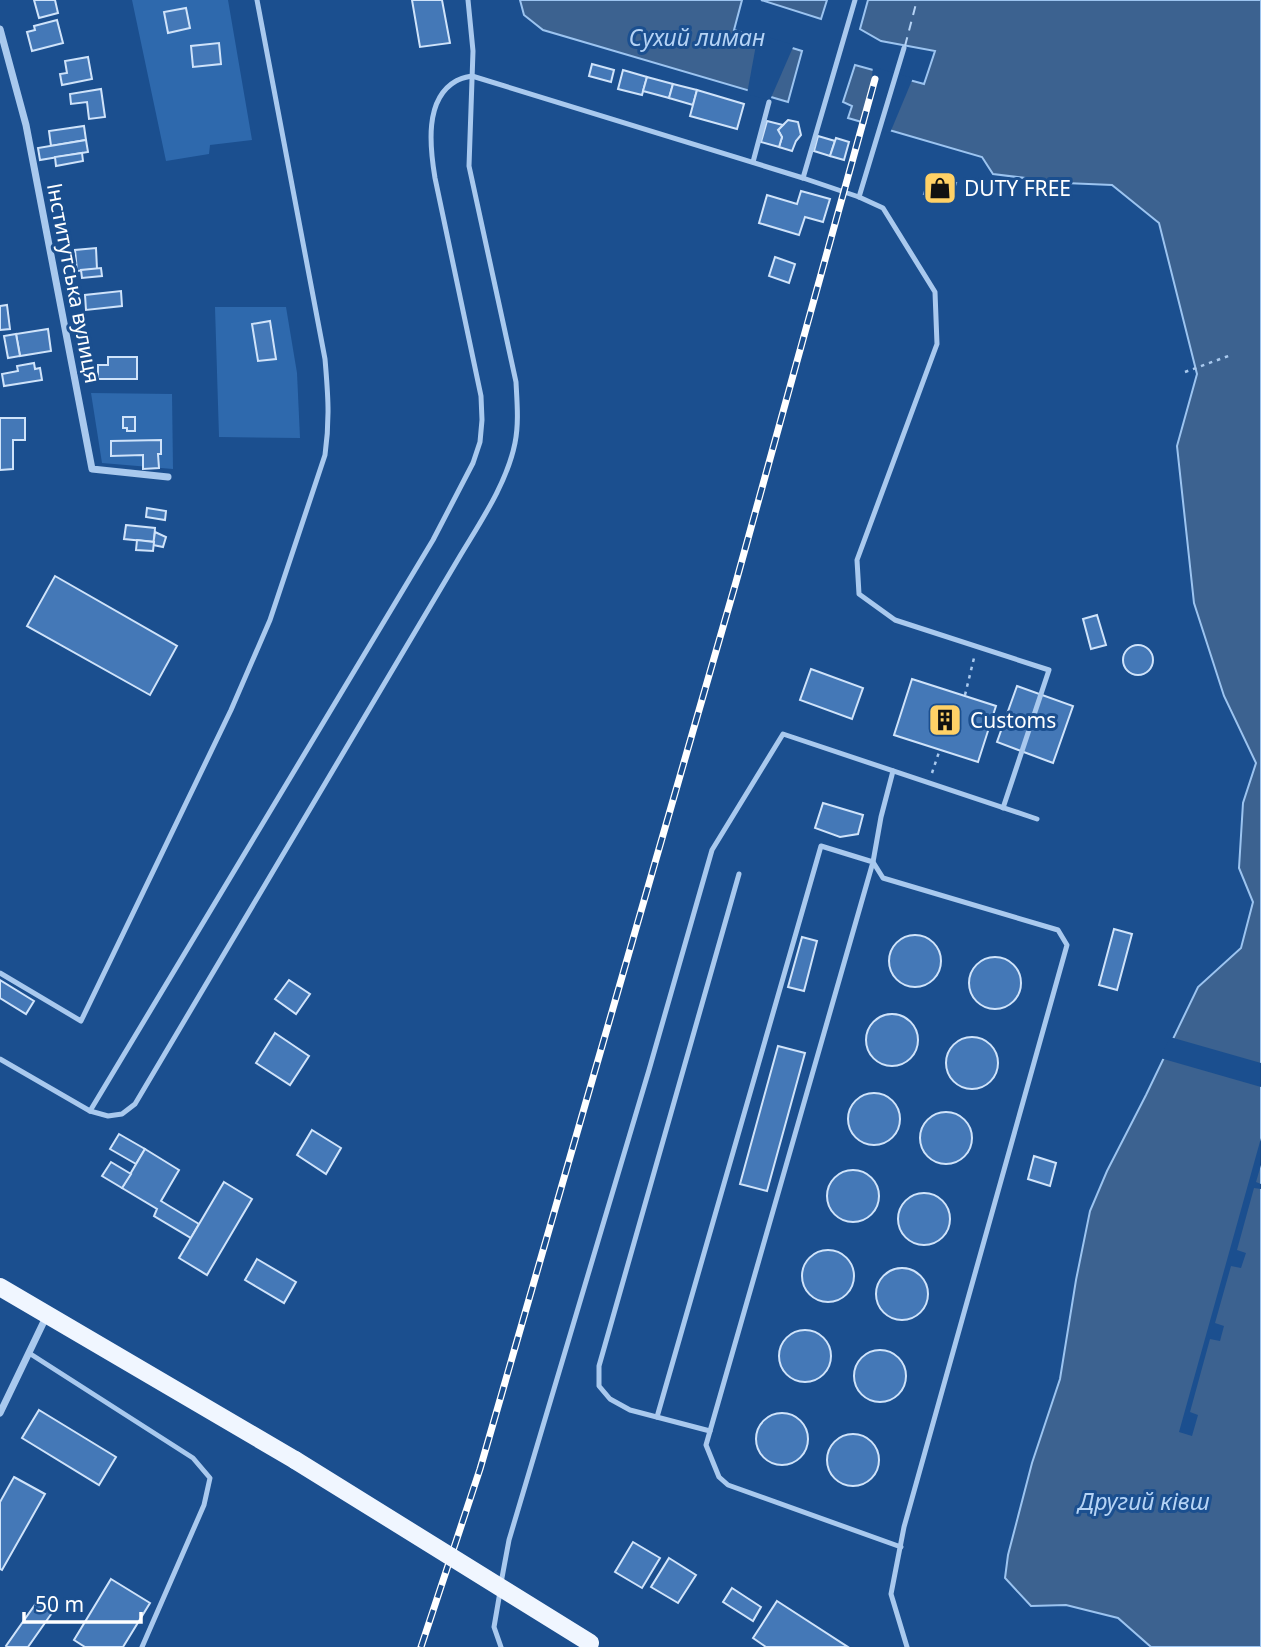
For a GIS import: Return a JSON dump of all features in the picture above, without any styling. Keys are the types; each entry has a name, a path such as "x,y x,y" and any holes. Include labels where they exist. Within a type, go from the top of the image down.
{"main road":[{"path":"0,1287 295,1460 592,1645"}],"street":[{"name":"Інститутська вулиця","path":"0,29 26,125 92,468 169,477"},
{"path":"0,1413 48,1314"}],"lane":[{"path":"0,973 81,1021 231,710 270,620 325,455 329,426 324,359 257,0"},
{"path":"0,1059 90,1111 108,1116 122,1114 135,1104 460,556 507,471 515,442 516,382 469,166 473,51 468,0"},
{"path":"803,178 855,0"},
{"path":"859,197 904,48"},
{"path":"90,1111 433,540 473,463 480,442 481,396 430,148 432,122 437,104 445,90 457,80 472,76 803,178 883,208 936,292 937,344 857,560 859,594 895,620 1049,670 1003,808"},
{"path":"753,162 769,102"},
{"path":"501,1647 494,1627 509,1540 712,850 782,734 1037,820"},
{"path":"893,771 873,862 706,1445 719,1477 728,1485 901,1547"},
{"path":"657,1417 821,846 873,862 883,878 1058,930 1067,945 904,1527 891,1594 907,1647"},
{"path":"710,1432 630,1410 610,1399 599,1386 599,1366 739,874"},
{"path":"29,1353 193,1458 210,1478 204,1505 142,1647"}],"path":[{"path":"1185,372 1231,355"},
{"path":"965,695 977,646"},
{"path":"929,783 940,749"}],"shaded area":[{"path":"132,0 228,0 252,140 210,145 209,154 166,161"},
{"path":"215,307 286,307 297,373 300,438 219,437"},
{"path":"91,393 172,394 173,469 102,463"}],"water":[{"name":"Сухий лиман","path":"520,0 742,0 734,30 802,51 788,102 543,30 524,15"},
{"name":"Сухий лиман","path":"761,0 827,0 821,19"},
{"name":"Другий ківш","path":"868,0 1261,0 1261,1647 1151,1647 1118,1618 1066,1605 1031,1606 1005,1578 1008,1555 1032,1463 1060,1379 1090,1211 1198,987 1241,948 1253,902 1239,868 1243,803 1256,763 1224,696 1194,603 1177,446 1197,374 1159,223 1112,185 1065,183 993,174 982,157 848,118 852,106 843,102 855,65 924,84 935,51 881,41 860,29"}],"pier":[{"path":"758,34 794,45 770,100 747,94"},
{"path":"873,67 913,78 890,133 866,126"},
{"path":"1170,1037 1261,1063 1261,1087 1160,1058"},
{"path":"1261,1138 1261,1165 1256,1182 1261,1184 1261,1189 1254,1188 1237,1250 1246,1253 1241,1268 1231,1266 1215,1323 1224,1326 1220,1341 1210,1339 1190,1412 1198,1415 1192,1436 1179,1432"}],"building":[{"path":"34,0 55,0 58,13 39,18"},
{"path":"412,0 442,0 450,43 420,47"},
{"path":"186,8 190,28 168,33 164,12"},
{"path":"57,20 63,43 32,51 27,32 35,30 34,26"},
{"path":"219,43 221,64 193,67 191,46"},
{"path":"88,57 92,79 62,85 60,74 67,73 65,61"},
{"path":"592,64 614,70 611,82 589,76"},
{"path":"623,70 647,77 642,95 618,89"},
{"path":"647,77 673,84 669,98 643,91"},
{"path":"673,84 697,90 693,105 669,98"},
{"path":"101,89 105,117 89,119 87,102 71,104 70,94"},
{"path":"697,90 744,104 737,129 690,116"},
{"path":"788,120 798,122 801,135 792,151 779,147 782,137 778,130"},
{"path":"767,121 783,125 778,130 782,137 779,147 761,142"},
{"path":"84,126 86,140 51,146 49,131"},
{"path":"818,136 835,141 830,156 814,151"},
{"path":"836,138 849,142 844,160 830,156"},
{"path":"86,140 88,152 40,160 38,148"},
{"path":"82,153 83,161 56,166 55,157"},
{"name":"DUTY FREE","path":"930,174 956,183 950,202 924,194"},
{"path":"801,191 830,199 823,222 805,217 799,235 759,223 767,195 797,204"},
{"path":"96,248 97,269 77,271 75,250"},
{"path":"775,257 795,264 789,283 769,276"},
{"path":"101,268 102,276 82,278 81,270"},
{"path":"121,291 122,306 86,310 85,295"},
{"path":"7,305 10,329 0,330 0,306"},
{"path":"270,321 276,359 258,361 252,324"},
{"path":"48,329 51,351 20,356 16,334"},
{"path":"16,334 20,356 8,358 4,336"},
{"path":"108,357 137,357 137,379 98,379 98,365 108,365"},
{"path":"34,363 35,369 40,368 42,380 4,386 2,374 18,371 17,366"},
{"path":"123,417 135,417 135,431 123,428"},
{"path":"0,418 25,418 25,440 13,440 13,469 0,470"},
{"path":"161,440 159,468 143,469 143,455 111,456 111,441"},
{"path":"147,508 166,511 165,520 146,517"},
{"path":"126,525 155,528 154,542 124,539"},
{"path":"155,532 166,537 163,547 153,545"},
{"path":"137,540 154,542 153,551 136,550"},
{"path":"55,576 177,646 150,695 27,626"},
{"path":"1097,615 1106,645 1091,649 1083,619"},
{"path":"1138,645 1149,649 1153,660 1149,671 1138,675 1127,671 1123,660 1127,649"},
{"path":"811,669 863,688 852,719 800,700"},
{"name":"Customs","path":"912,679 996,706 978,762 894,735"},
{"path":"1017,686 1073,706 1053,763 997,742"},
{"path":"823,803 863,815 858,834 840,837 815,828"},
{"path":"1114,929 1132,934 1117,990 1099,985"},
{"path":"915,935 934,942 941,961 934,980 915,987 896,980 889,961 896,942"},
{"path":"802,937 817,941 804,991 788,987"},
{"path":"995,957 1014,964 1021,983 1014,1002 995,1009 976,1002 969,983 976,964"},
{"path":"0,980 34,1001 26,1014 0,998"},
{"path":"289,980 310,994 296,1014 275,999"},
{"path":"892,1014 911,1021 918,1040 911,1059 892,1066 873,1059 866,1040 873,1021"},
{"path":"275,1033 309,1056 290,1085 256,1063"},
{"path":"972,1037 991,1044 998,1063 991,1082 972,1089 953,1082 946,1063 953,1044"},
{"path":"778,1046 805,1053 767,1191 740,1184"},
{"path":"874,1093 893,1100 900,1119 893,1138 874,1145 855,1138 848,1119 855,1100"},
{"path":"946,1112 965,1119 972,1138 965,1157 946,1164 927,1157 920,1138 927,1119"},
{"path":"312,1130 341,1148 326,1174 297,1155"},
{"path":"119,1134 145,1149 136,1164 110,1149"},
{"path":"145,1149 179,1170 161,1201 199,1224 191,1238 154,1216 157,1209 122,1188"},
{"path":"1034,1156 1056,1163 1050,1186 1028,1179"},
{"path":"111,1162 131,1174 122,1188 102,1176"},
{"path":"853,1170 872,1177 879,1196 872,1215 853,1222 834,1215 827,1196 834,1177"},
{"path":"224,1182 252,1199 207,1275 179,1258"},
{"path":"924,1193 943,1200 950,1219 943,1238 924,1245 905,1238 898,1219 905,1200"},
{"path":"828,1250 847,1257 854,1276 847,1295 828,1302 809,1295 802,1276 809,1257"},
{"path":"257,1259 296,1282 284,1303 245,1280"},
{"path":"902,1268 921,1275 928,1294 921,1313 902,1320 883,1313 876,1294 883,1275"},
{"path":"805,1330 824,1337 831,1356 824,1375 805,1382 786,1375 779,1356 786,1337"},
{"path":"880,1350 899,1357 906,1376 899,1395 880,1402 861,1395 854,1376 861,1357"},
{"path":"39,1410 116,1457 99,1485 22,1438"},
{"path":"782,1413 801,1420 808,1439 801,1458 782,1465 763,1458 756,1439 763,1420"},
{"path":"853,1434 872,1441 879,1460 872,1479 853,1486 834,1479 827,1460 834,1441"},
{"path":"14,1477 45,1494 2,1570 0,1502"},
{"path":"633,1542 660,1558 642,1588 615,1572"},
{"path":"669,1558 696,1575 678,1603 651,1587"},
{"path":"111,1579 150,1603 123,1647 85,1647 74,1640"},
{"path":"732,1588 761,1607 753,1621 723,1602"},
{"path":"39,1599 54,1610 28,1647 7,1647 6,1646"},
{"path":"777,1601 848,1647 766,1647 753,1638"}],"ferry route":[{"path":"905,46 917,0"}],"railway":[{"path":"421,1647 480,1469 736,582 875,79"}],"place":[{"name":"DUTY FREE","path":"940,188"},
{"name":"Customs","path":"945,720"}]}
